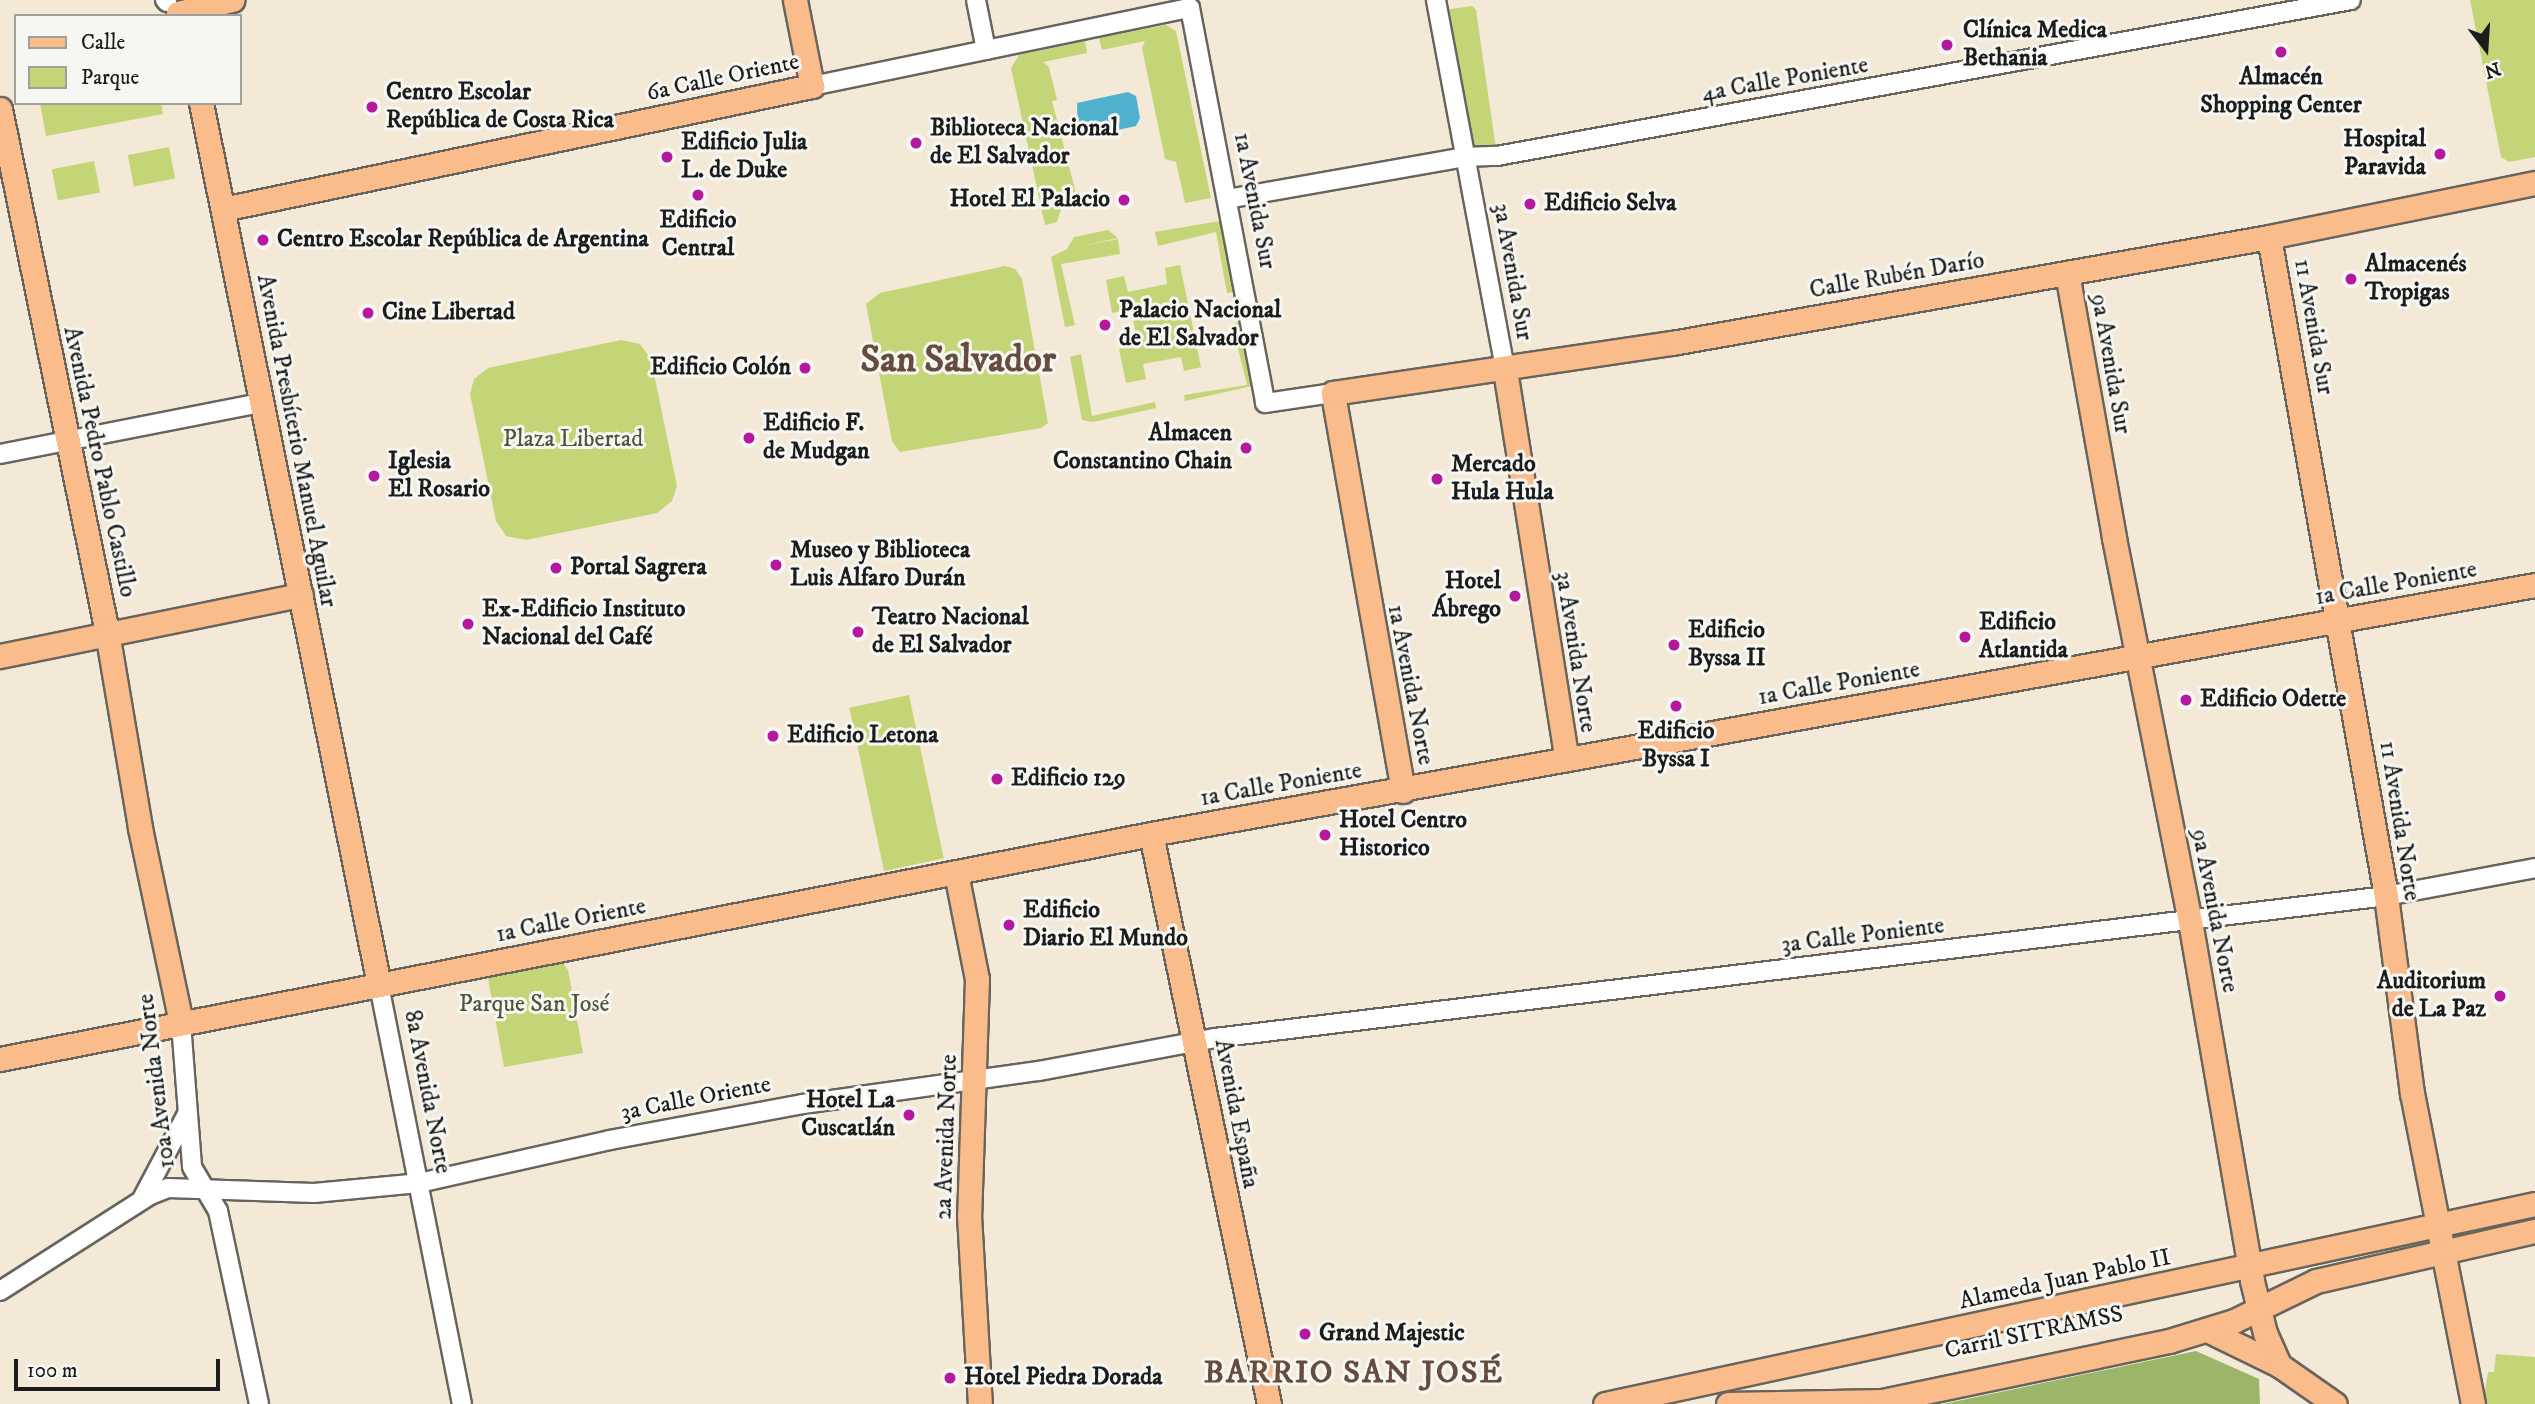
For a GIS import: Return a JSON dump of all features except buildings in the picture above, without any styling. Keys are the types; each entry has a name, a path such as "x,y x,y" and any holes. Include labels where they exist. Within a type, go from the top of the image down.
{"main road":[{"path":"171,6 232,0"},
{"path":"795,0 812,86"},
{"name":"6a Calle Oriente","path":"223,209 812,86"},
{"name":"Avenida Presbíterio Manuel Aguilar","path":"201,105 301,595 336,791"},
{"name":"Avenida Pedro Pablo Castillo","path":"0,109 107,632 140,828"},
{"name":"Calle Rubén Darío","path":"1333,393 1505,370 2067,273 2269,237 2535,183"},
{"name":"11 Avenida Sur","path":"2269,237 2304,427"},
{"name":"9a Avenida Sur","path":"2067,273 2101,464"},
{"name":"3a Avenida Sur","path":"1505,370 1533,555"},
{"name":"1a Avenida Norte","path":"1333,393 1404,791"},
{"name":"11 Avenida Norte","path":"2304,427 2326,565 2340,620 2386,896 2412,1093 2473,1404"},
{"name":"9a Avenida Norte","path":"2101,464 2190,921 2254,1289 2279,1366"},
{"name":"3a Avenida Norte","path":"1533,555 1566,757"},
{"name":"1a Calle Poniente","path":"1151,834 1404,791 1566,757 2137,659 2535,585"},
{"path":"0,656 107,632 301,595"},
{"name":"8a Avenida Norte","path":"336,791 379,985"},
{"name":"10a Avenida Norte","path":"140,828 181,1023"},
{"name":"1a Calle Oriente","path":"0,1059 1151,834"},
{"name":"Avenida España","path":"1151,834 1269,1404"},
{"name":"2a Avenida Norte","path":"956,873 976,979 969,1215 980,1404"},
{"name":"Alameda Juan Pablo II","path":"1605,1404 1678,1399 2254,1289 2316,1281 2535,1204"},
{"name":"Carril SITRAMSS","path":"1745,1387 1885,1390 2181,1329 2254,1289 2319,1265 2535,1216"},
{"name":"Alameda Juan Pablo II","path":"1728,1404 1882,1401 2209,1331 2254,1289 2441,1237 2535,1231"},
{"name":"Carril SITRAMSS","path":"1678,1399 2254,1289"},
{"path":"2209,1331 2279,1366 2335,1404"}],"street":[{"path":"976,0 986,50"},
{"name":"3a Avenida Sur","path":"1436,0 1505,370"},
{"name":"4a Calle Poniente","path":"1227,200 1464,157 1479,159 2351,0"},
{"name":"6a Calle Oriente","path":"812,86 1190,9"},
{"name":"1a Avenida Sur","path":"1190,9 1265,403"},
{"name":"Calle Rubén Darío","path":"1265,403 1333,393"},
{"path":"0,454 261,402"},
{"name":"3a Calle Poniente","path":"1195,1042 2386,896 2535,868"},
{"name":"8a Avenida Norte","path":"379,985 462,1404"},
{"name":"10a Avenida Norte","path":"181,1023 192,1171 218,1211 259,1404"},
{"name":"3a Calle Oriente","path":"142,1199 169,1188 314,1193 419,1184 790,1107 975,1080 1195,1042"},
{"path":"0,1291 142,1199 187,1114"}],"green space":[{"path":"2470,0 2535,0 2535,157 2509,162 2501,157"},
{"path":"1472,6 1476,10 1497,156 1464,157 1437,11"},
{"path":"1166,25 1176,31 1211,198 1185,203 1176,162 1165,159 1142,48 1145,41 1102,50 1099,38"},
{"path":"1085,41 1087,53 1043,62 1049,67 1057,100 1052,101 1078,201 1062,206 1057,222 1045,225 1011,68 1019,55"},
{"path":"40,105 161,105 163,114 46,136"},
{"path":"169,147 175,178 134,186 128,155"},
{"path":"94,161 100,192 58,201 52,169"},
{"path":"1220,221 1235,292 1227,293 1216,232 1158,246 1155,232"},
{"path":"1108,230 1118,238 1077,247 1118,239 1120,254 1061,264 1075,325 1065,327 1051,257 1067,249 1074,237"},
{"path":"1180,265 1201,367 1184,371 1181,357 1143,364 1146,379 1126,383 1119,349 1138,344 1131,309 1112,313 1106,280 1124,276 1128,292 1167,284 1165,268"},
{"path":"1005,266 1015,269 1022,279 1048,423 1041,428 900,452 892,441 866,304 880,293"},
{"path":"1241,322 1252,386 1185,401 1184,395 1247,385 1232,324"},
{"name":"Plaza Libertad","path":"621,340 640,344 651,359 677,486 672,501 657,513 526,540 506,536 496,521 470,394 474,379 488,368"},
{"path":"1081,354 1092,416 1155,402 1156,408 1093,422 1082,420 1070,357"},
{"path":"909,695 944,858 884,871 849,708"},
{"name":"Parque San José","path":"561,960 568,970 583,1053 504,1067 487,973"},
{"path":"2196,1351 2259,1379 2260,1404 1943,1404"},
{"path":"2496,1354 2535,1357 2535,1404 2483,1404 2488,1372 2494,1372"}],"water":[{"path":"1128,92 1136,96 1140,118 1136,126 1085,137 1078,132 1077,103"}],"place":[{"name":"Clínica Medica Bethania","path":"1947,45"},
{"name":"Almacén Shopping Center","path":"2281,52"},
{"name":"Centro Escolar República de Costa Rica","path":"372,107"},
{"name":"Biblioteca Nacional de El Salvador","path":"916,143"},
{"name":"Hospital Paravida","path":"2440,154"},
{"name":"Edificio Julia L. de Duke","path":"667,157"},
{"name":"Edificio Central","path":"698,195"},
{"name":"Hotel El Palacio","path":"1124,200"},
{"name":"Edificio Selva","path":"1530,204"},
{"name":"Centro Escolar República de Argentina","path":"263,240"},
{"name":"Almacenés Tropigas","path":"2351,279"},
{"name":"Cine Libertad","path":"368,313"},
{"name":"Palacio Nacional de El Salvador","path":"1105,325"},
{"name":"Edificio Colón","path":"805,368"},
{"name":"Edificio F. de Mudgan","path":"749,438"},
{"name":"Almacen Constantino Chain","path":"1246,448"},
{"name":"Iglesia El Rosario","path":"374,476"},
{"name":"Mercado Hula Hula","path":"1437,479"},
{"name":"Museo y Biblioteca Luis Alfaro Durán","path":"776,565"},
{"name":"Portal Sagrera","path":"556,568"},
{"name":"Hotel Ábrego","path":"1515,596"},
{"name":"Ex-Edificio Instituto Nacional del Café","path":"468,624"},
{"name":"Teatro Nacional de El Salvador","path":"858,632"},
{"name":"Edificio Atlantida","path":"1965,637"},
{"name":"Edificio Byssa II","path":"1674,645"},
{"name":"Edificio Odette","path":"2186,700"},
{"name":"Edificio Byssa I","path":"1676,706"},
{"name":"Edificio Letona","path":"773,736"},
{"name":"Edificio 129","path":"997,779"},
{"name":"Hotel Centro Historico","path":"1325,835"},
{"name":"Edificio Diario El Mundo","path":"1009,925"},
{"name":"Auditorium de La Paz","path":"2500,996"},
{"name":"Hotel La Cuscatlán","path":"909,1115"},
{"name":"Grand Majestic","path":"1305,1334"},
{"name":"Hotel Piedra Dorada","path":"950,1378"}],"district":[{"name":"San Salvador","path":"958,361"},
{"name":"BARRIO SAN JOSÉ","path":"1354,1373"}]}
